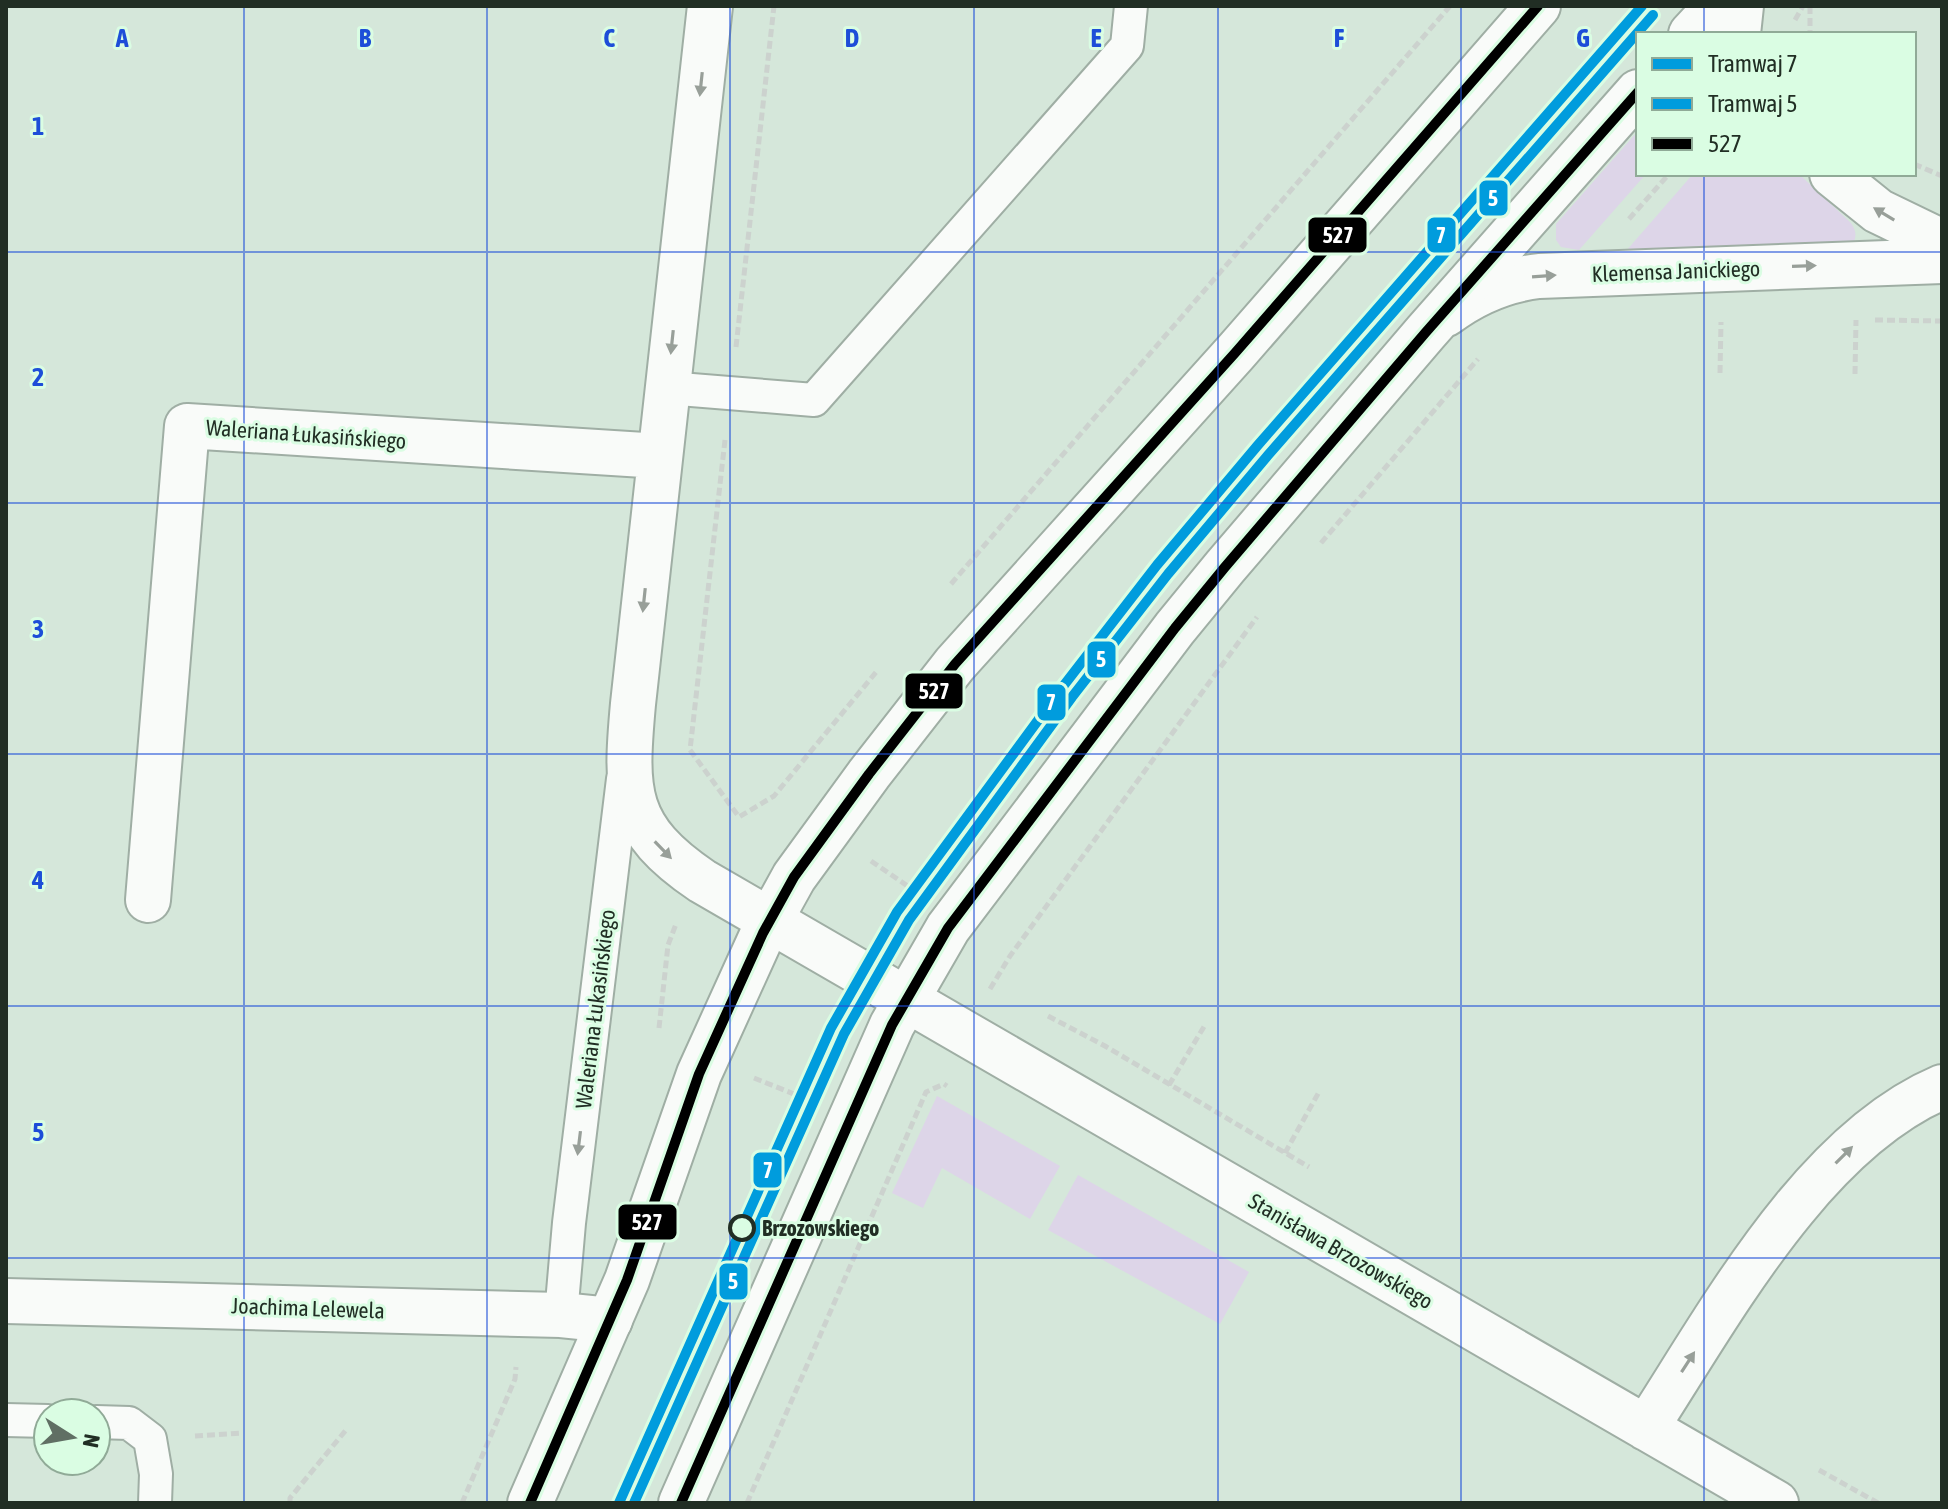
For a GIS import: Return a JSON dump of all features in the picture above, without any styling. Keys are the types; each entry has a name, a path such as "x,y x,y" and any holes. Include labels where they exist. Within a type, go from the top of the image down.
{"street":[{"name":"Waleriana Łukasińskiego","path":"710,6 633,704 629,782 633,806 642,825 677,864 770,919"},
{"path":"530,1503 627,1280 699,1074 770,919 794,877 937,685 1235,353 1538,6"},
{"path":"1693,32 1717,6"},
{"path":"1738,32 1741,6"},
{"path":"681,1503 873,1067 906,999 963,906 1175,628 1275,506 1636,94"},
{"path":"1834,176 1878,211 1942,242"},
{"name":"Klemensa Janickiego","path":"1426,332 1472,297 1520,278 1942,261"},
{"name":"Waleriana Łukasińskiego","path":"148,900 187,426 660,456"},
{"name":"Stanisława Brzozowskiego","path":"770,919 1776,1503"},
{"path":"1646,1428 1769,1239 1814,1185 1851,1147 1893,1116 1942,1087"},
{"name":"Joachima Lelewela","path":"6,1301 561,1315 610,1320"}],"lane":[{"path":"667,388 814,400 1127,46 1131,6"},
{"name":"Waleriana Łukasińskiego","path":"561,1315 569,1223 633,704"},
{"path":"6,1420 32,1421"},
{"path":"112,1422 129,1423 150,1439 156,1474 155,1503"}],"path":[{"path":"943,593 1450,6"},
{"path":"1810,6 1810,32"},
{"path":"1916,165 1942,176"},
{"path":"1621,228 1667,176"},
{"path":"1720,373 1721,320"},
{"path":"1855,374 1856,320"},
{"path":"1317,546 1485,353"},
{"path":"991,985 1266,605"},
{"path":"739,817 774,796 885,663"},
{"path":"862,855 922,897"},
{"path":"1169,1085 1205,1025"},
{"path":"749,1076 814,1102"},
{"path":"747,1503 926,1092 944,1084 954,1090"},
{"path":"1285,1153 1319,1092"},
{"path":"462,1503 515,1379 517,1353"},
{"path":"290,1503 290,1498 346,1430"}],"shaded area":[{"path":"1636,133 1636,176 1644,176 1579,250 1561,247 1556,240 1556,224"},
{"path":"1691,176 1801,176 1851,223 1855,233 1853,244 1836,252 1626,251"},
{"path":"937,1096 1060,1166 1030,1219 942,1168 923,1208 892,1193"},
{"path":"1078,1175 1249,1272 1220,1324 1048,1230"}],"tram line":[{"name":"7","path":"619,1503 831,1028 897,912 1061,689 1157,565 1642,6"},
{"name":"5","path":"1638,32 1653,15"},
{"name":"5","path":"634,1503 844,1034 909,920 1072,697 1168,574 1636,34"}],"transit line":[{"name":"527","path":"530,1503 627,1280 699,1074 763,933 794,877 955,664 1235,353 1538,6"},
{"name":"527","path":"681,1503 892,1025 948,928 1175,628 1225,567 1426,332 1636,94"}],"place":[{"name":"Brzozowskiego","path":"742,1228"}]}
